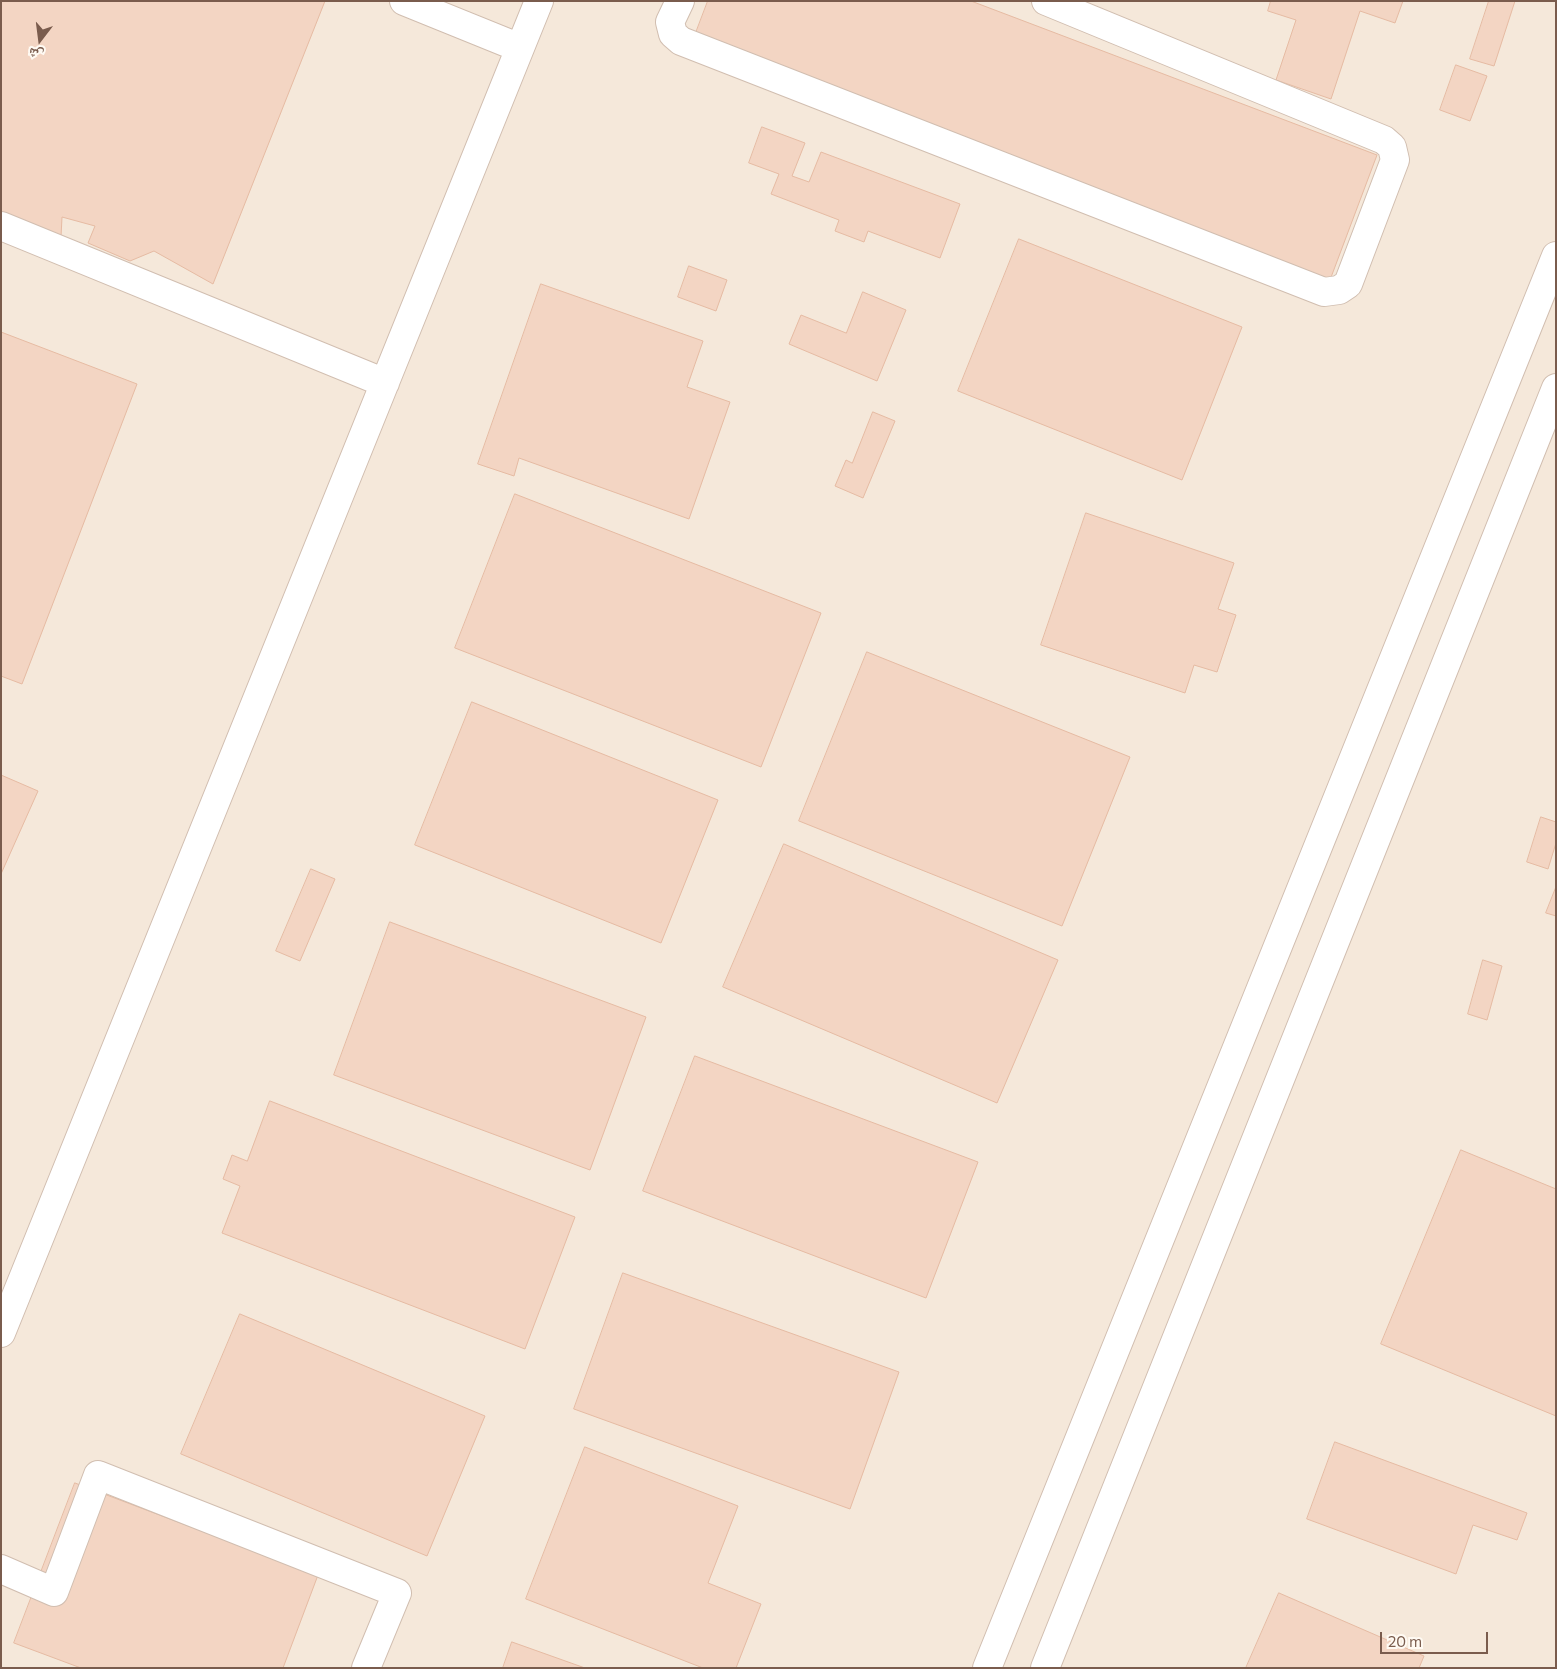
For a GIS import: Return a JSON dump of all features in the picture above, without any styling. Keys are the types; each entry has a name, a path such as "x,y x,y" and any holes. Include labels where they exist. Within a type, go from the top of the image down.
{"lane":[{"path":"404,1 520,48"},
{"path":"1,1334 539,1"},
{"path":"680,1 670,22 673,34 681,41 1324,292 1339,290 1348,284 1395,160 1392,147 1384,140 1046,1"},
{"path":"1,226 385,383"},
{"path":"987,1668 1556,256"},
{"path":"1046,1668 1556,388"},
{"path":"1,1570 54,1592 98,1475 397,1594 366,1668"}],"shaded area":[{"path":"1,1 1556,1 1556,1668 1,1668"}],"building":[{"path":"1,1 325,1 213,284 154,251 130,261 88,243 95,226 62,217 61,237 1,212"},
{"path":"708,1 971,1 1377,155 1330,280 694,38"},
{"path":"1271,1 1403,1 1395,23 1360,11 1331,99 1276,80 1296,20 1268,11"},
{"path":"1489,1 1515,1 1494,66 1470,59"},
{"path":"1456,65 1487,76 1470,121 1440,110"},
{"path":"762,127 805,143 792,176 809,182 821,152 960,204 940,258 868,231 864,242 835,231 839,220 771,194 779,174 749,163"},
{"path":"1019,239 1242,327 1182,480 958,391"},
{"path":"689,266 727,280 716,311 678,297"},
{"path":"541,284 703,341 687,387 730,402 689,519 519,458 514,476 478,464"},
{"path":"863,292 906,310 877,381 789,344 801,315 846,333"},
{"path":"1,332 137,384 22,684 1,676"},
{"path":"873,412 895,421 863,498 835,486 846,460 852,463"},
{"path":"515,494 821,613 761,767 455,648"},
{"path":"1086,513 1234,563 1218,609 1236,615 1217,672 1194,665 1185,693 1041,645"},
{"path":"867,652 1130,757 1062,926 799,821"},
{"path":"472,702 718,800 661,943 415,845"},
{"path":"1,775 38,791 1,874"},
{"path":"1541,817 1556,822 1556,843 1548,869 1527,862"},
{"path":"784,844 1058,960 997,1103 723,987"},
{"path":"311,869 335,879 300,961 276,951"},
{"path":"1556,887 1556,916 1546,913"},
{"path":"390,922 646,1017 590,1170 334,1075"},
{"path":"1483,960 1502,966 1487,1020 1468,1014"},
{"path":"695,1056 978,1162 926,1298 643,1191"},
{"path":"270,1101 575,1217 525,1349 222,1233 240,1186 223,1179 232,1155 247,1161"},
{"path":"1461,1150 1556,1189 1556,1416 1381,1344"},
{"path":"623,1273 899,1372 850,1509 574,1409"},
{"path":"240,1314 485,1416 427,1556 181,1454"},
{"path":"1335,1442 1527,1513 1517,1540 1473,1525 1456,1574 1307,1519"},
{"path":"585,1447 738,1506 708,1583 761,1604 736,1668 703,1668 526,1599"},
{"path":"75,1483 318,1575 283,1668 81,1668 14,1643"},
{"path":"1279,1593 1424,1656 1419,1668 1246,1668"},
{"path":"512,1642 585,1668 503,1668"}]}
